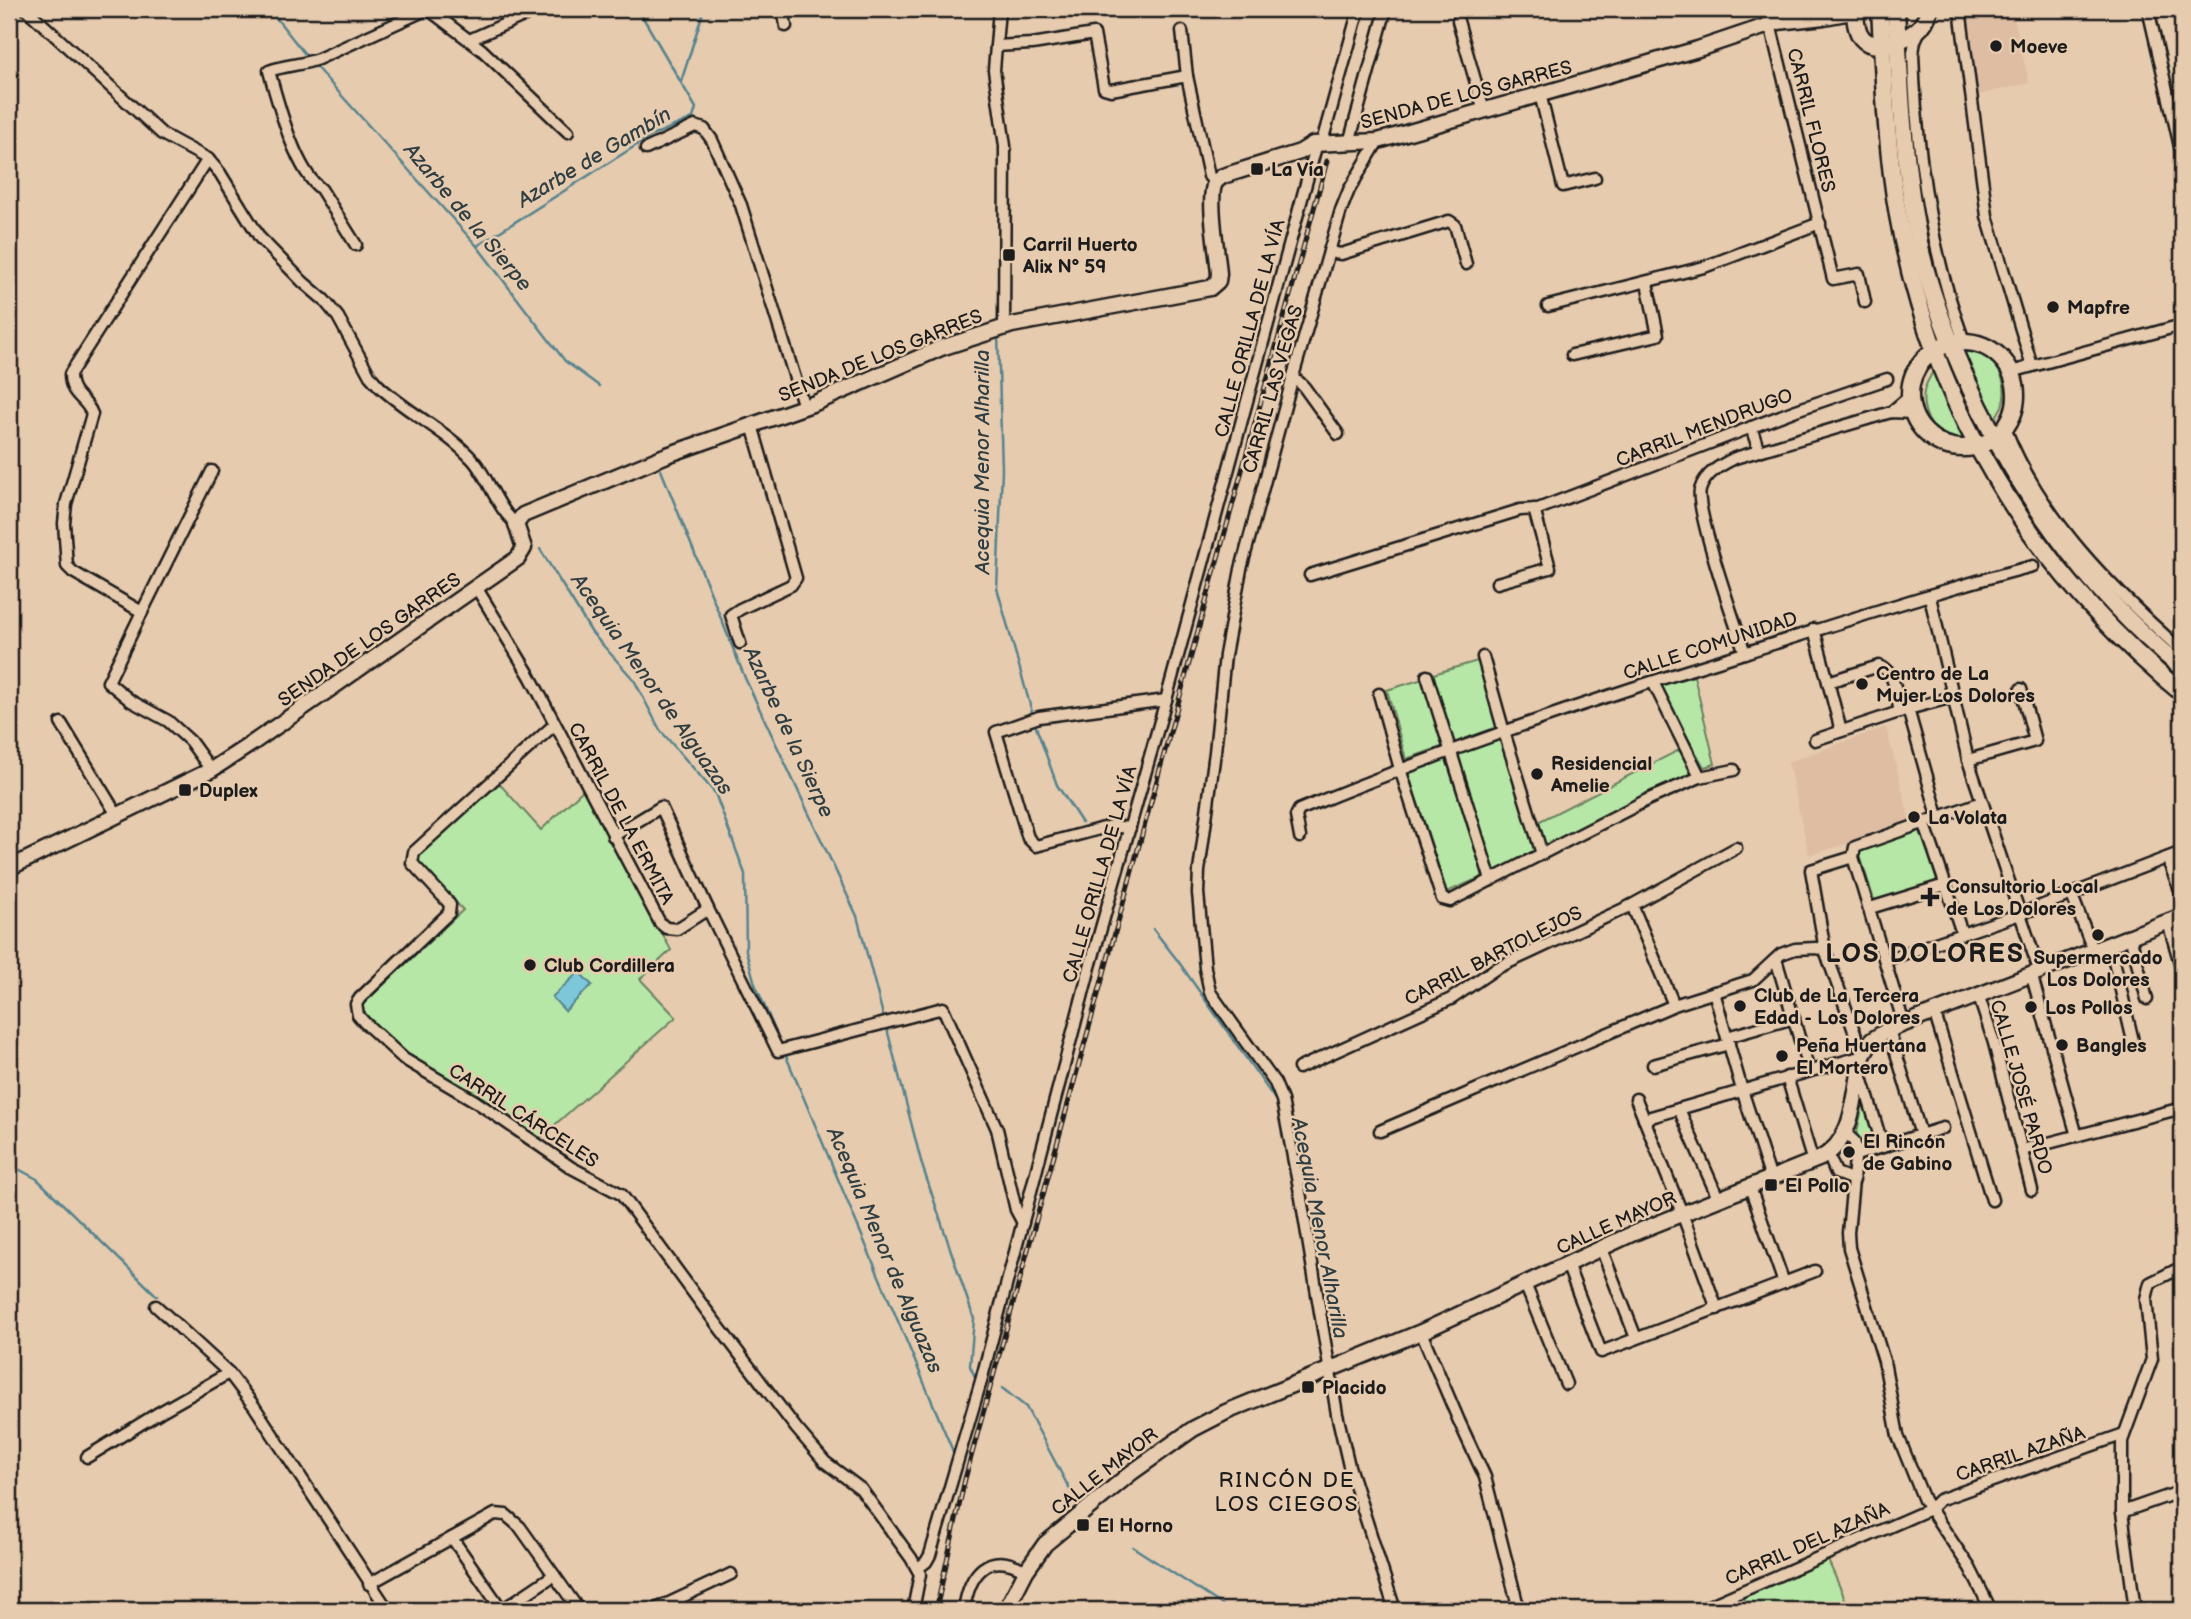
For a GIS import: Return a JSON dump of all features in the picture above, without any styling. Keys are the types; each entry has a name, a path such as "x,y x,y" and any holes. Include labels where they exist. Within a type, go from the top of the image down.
{"main road":[{"path":"1855,9 1857,29 1861,38 1869,44 1890,43 1922,27 1929,9"},
{"path":"1880,9 1890,43 1910,193 1929,280 1957,342 2036,507 2116,607 2182,668"},
{"path":"1896,9 1890,43 1888,150 1898,215 1917,300 1957,407 2014,512 2068,583 2125,643 2182,693"},
{"path":"1957,342 1976,342 1997,353 2011,372 2016,386 2012,415 1999,433 1977,447 1957,448 1942,444 1924,431 1911,404 1912,380 1918,366 1934,350 1957,342"}],"street":[{"path":"26,9 162,135 208,159 220,173 260,238 338,317 378,386 472,458 489,482 506,515 516,522"},
{"path":"356,245 321,189 313,184 300,159 285,126 269,71 318,59 428,9 469,40 568,132"},
{"path":"469,40 539,9"},
{"path":"783,9 786,26"},
{"path":"999,9 995,78 1005,146 1004,327"},
{"name":"CALLE ORILLA DE LA VÍA","path":"913,1610 918,1568 930,1555 949,1493 1086,980 1319,143 1359,9"},
{"path":"1349,143 1386,9"},
{"name":"SENDA DE LOS GARRES","path":"9,868 211,771 522,554 524,547 516,522 523,515 634,469 804,407 941,348 1004,327 1204,290 1215,285 1219,274 1212,205 1215,183 1223,176 1292,155 1319,143 1378,141 1698,50 1770,24 1824,17 1855,9"},
{"path":"1960,9 1987,216 2032,366"},
{"path":"2148,9 2182,155"},
{"path":"1824,17 1857,29"},
{"path":"1458,21 1484,111"},
{"name":"CARRIL FLORES","path":"1770,24 1833,278 1859,274 1865,302"},
{"path":"1922,27 1913,48 1921,161 1929,214 1957,342"},
{"path":"1182,31 1187,76 1209,176 1215,183"},
{"path":"996,46 1032,44 1094,34 1104,88 1111,90 1187,76"},
{"path":"1540,94 1563,186 1595,178"},
{"path":"646,149 695,126 704,129 712,140 741,205 804,407"},
{"name":"CARRIL LAS VEGAS","path":"1378,141 1349,190 1250,531 1225,655 1198,893 1210,992 1275,1083 1282,1100 1332,1370 1337,1414 1349,1466 1395,1610"},
{"path":"142,612 67,566 64,523 66,504 92,414 89,405 74,392 70,374 208,159"},
{"path":"1329,252 1341,254 1449,221 1455,225 1466,264"},
{"name":"CARRIL FLORES","path":"1548,306 1704,267 1820,223"},
{"path":"1572,355 1658,335 1647,282"},
{"path":"2011,372 2182,325"},
{"name":"CARRIL MENDRUGO","path":"1310,575 1520,510 1534,509 1887,379"},
{"path":"1292,380 1304,387 1338,434"},
{"path":"1745,653 1703,519 1700,491 1707,476 1735,458 1911,404"},
{"path":"1891,412 1911,404"},
{"path":"740,643 731,615 740,608 791,585 796,578 751,425"},
{"path":"1751,427 1759,451"},
{"path":"1999,433 2077,547 2125,599 2182,651"},
{"path":"211,771 190,741 168,721 131,701 108,681 212,471"},
{"path":"1497,583 1550,568 1534,509"},
{"name":"CALLE COMUNIDAD","path":"1300,837 1296,816 1299,810 1400,769 1814,629 2034,566"},
{"name":"CARRIL DE LA ERMITA","path":"476,587 530,676 660,923 666,928 677,929 708,909"},
{"path":"1930,597 1968,760 2020,914 2077,1136"},
{"path":"1814,629 1841,731"},
{"path":"1483,657 1542,854"},
{"path":"1828,682 1879,666 1891,673 1938,817"},
{"path":"1427,676 1491,880"},
{"path":"1653,682 1700,777"},
{"path":"1968,760 2035,741 2021,689"},
{"path":"1380,694 1400,769 1442,899 1450,901 1649,799 1700,777 1734,770"},
{"path":"1815,740 1904,710 1953,697"},
{"path":"1130,828 1111,825 1036,846 1028,838 996,732 1039,717 1166,700"},
{"path":"61,723 117,815"},
{"name":"CARRIL CÁRCELES","path":"555,724 414,852 412,863 450,905 449,914 360,998 356,1009 358,1015 404,1059 475,1101 572,1168 621,1194 796,1428 825,1462 861,1489 918,1568"},
{"path":"1904,1024 1853,857 1854,847 1982,802"},
{"path":"613,836 661,807 778,1051 943,1008 997,1129 1016,1210 1023,1223"},
{"path":"1924,822 1962,933"},
{"name":"CARRIL BARTOLEJOS","path":"1299,1068 1451,999 1495,969 1632,905 1736,848"},
{"path":"1886,960 2020,914 2182,852"},
{"path":"1853,857 1811,870 1825,950 1861,1062 1883,1147"},
{"path":"2167,858 2182,895"},
{"path":"1870,908 1945,885"},
{"path":"2071,893 2093,950"},
{"path":"1632,905 1674,1004"},
{"path":"1861,1062 1872,1040 1889,1030 2175,919 2182,970"},
{"path":"2130,936 2147,999"},
{"path":"2110,944 2133,1041"},
{"path":"1380,1131 1674,1004 1753,980 1781,954 1796,949 1825,950"},
{"path":"1776,959 1809,1071"},
{"path":"1714,992 1771,1179"},
{"name":"CALLE JOSÉ PARDO","path":"1978,994 1994,1043 2032,1190"},
{"path":"1934,1012 1992,1200"},
{"path":"1653,1065 1794,1018"},
{"path":"1889,1030 1921,1135"},
{"path":"1644,1119 1809,1071 1861,1062"},
{"name":"CALLE MAYOR","path":"1006,1610 1028,1566 1045,1544 1082,1512 1183,1435 1226,1412 1421,1332 1601,1248 1828,1154 1836,1148 1850,1121 1861,1062"},
{"path":"1787,1077 1813,1162"},
{"path":"1636,1099 1717,1308"},
{"path":"2022,1150 2182,1108"},
{"path":"1679,1109 1718,1198"},
{"path":"1856,1155 1943,1128"},
{"path":"1845,1133 1854,1141 1856,1155 1848,1233 1852,1265 1884,1361 1898,1436 1924,1500 1970,1568 1991,1610"},
{"path":"1828,1154 1836,1173 1854,1180"},
{"path":"1749,1187 1784,1283"},
{"path":"1601,1248 1636,1338"},
{"path":"1567,1264 1601,1352 1815,1271"},
{"path":"2135,1610 2122,1512 2122,1441 2152,1359 2146,1299 2150,1283 2182,1267"},
{"path":"1525,1284 1566,1384"},
{"path":"156,1306 229,1373 254,1406 388,1610"},
{"path":"1421,1332 1485,1477 1519,1610"},
{"path":"87,1457 229,1373"},
{"name":"CARRIL AZAÑA","path":"1930,1509 1939,1500 2124,1434"},
{"path":"2122,1512 2182,1490"},
{"name":"CARRIL DEL AZAÑA","path":"1699,1610 1930,1509"},
{"path":"369,1584 495,1514 506,1515 520,1527 579,1610"},
{"path":"452,1538 502,1610 554,1575"},
{"path":"964,1610 971,1581 985,1567 1001,1562 1028,1566"},
{"path":"654,1610 731,1574"}],"shaded area":[{"name":"Moeve","path":"1965,9 2012,9 2029,83 1978,95"},
{"path":"1886,727 1911,825 1809,855 1788,762"}],"green space":[{"path":"1967,347 1984,354 1997,368 2001,377 2004,396 1994,421 1962,348"},
{"path":"1933,371 1965,440 1947,438 1933,427 1928,419 1924,392"},
{"path":"1481,660 1499,730 1452,744 1430,675"},
{"path":"1694,676 1715,764 1704,767 1658,685"},
{"path":"1423,679 1444,746 1406,759 1387,690"},
{"path":"1500,740 1536,852 1495,872 1457,755"},
{"path":"1681,749 1692,774 1543,847 1536,823"},
{"path":"1446,759 1484,876 1447,892 1408,773"},
{"name":"Club Cordillera","path":"497,781 541,830 584,789 671,950 640,979 676,1017 540,1138 477,1093 417,1063 360,1012 360,1007 463,910 415,858"},
{"path":"1921,828 1938,884 1875,903 1858,849"},
{"path":"1864,1099 1879,1145 1863,1150 1856,1137"},
{"path":"1827,1558 1850,1610 1749,1610 1742,1596"}],"water":[{"path":"579,972 592,985 565,1011 552,997"}],"waterway":[{"name":"Azarbe de la Sierpe","path":"269,9 308,58"},
{"name":"Azarbe de Gambín","path":"477,246 651,136 693,118 696,108 638,9"},
{"path":"681,82 704,9"},
{"name":"Azarbe de la Sierpe","path":"315,66 477,246 565,361 599,386"},
{"name":"Acequia Menor Alharilla","path":"998,334 1002,470 997,588 1032,712"},
{"name":"Azarbe de la Sierpe","path":"659,465 745,678 857,916 883,1015"},
{"name":"Acequia Menor de Alguazas","path":"540,549 592,633 634,680 660,730 715,793 745,874 746,951 755,984 780,1042"},
{"name":"Acequia Menor Alharilla","path":"1035,724 1057,785 1082,823"},
{"name":"Acequia Menor Alharilla","path":"1153,929 1279,1105"},
{"name":"Azarbe de la Sierpe","path":"887,1029 922,1165 974,1319 970,1366 976,1379"},
{"name":"Acequia Menor de Alguazas","path":"786,1056 955,1456"},
{"path":"9,1164 37,1179 157,1296"},
{"name":"Azarbe de la Sierpe","path":"1002,1388 1026,1407 1077,1503"},
{"name":"Azarbe de la Sierpe","path":"1133,1547 1230,1610"}],"railway":[{"path":"936,1610 965,1479 1327,161"}],"place":[{"name":"Moeve","path":"1996,46"},
{"name":"La Vía","path":"1257,169"},
{"name":"Carril Huerto Alix Nº 59","path":"1009,255"},
{"name":"Mapfre","path":"2053,307"},
{"name":"Centro de La Mujer Los Dolores","path":"1862,684"},
{"name":"Residencial Amelie","path":"1537,774"},
{"name":"Duplex","path":"185,790"},
{"name":"La Volata","path":"1914,817"},
{"name":"Consultorio Local de Los Dolores","path":"1930,897"},
{"name":"Supermercado Los Dolores","path":"2098,935"},
{"name":"Club Cordillera","path":"530,965"},
{"name":"Club de La Tercera Edad - Los Dolores","path":"1740,1006"},
{"name":"Los Pollos","path":"2031,1007"},
{"name":"Bangles","path":"2062,1045"},
{"name":"Peña Huertana El Mortero","path":"1782,1056"},
{"name":"El Rincón de Gabino","path":"1849,1152"},
{"name":"El Pollo","path":"1771,1185"},
{"name":"Placido","path":"1308,1387"},
{"name":"El Horno","path":"1083,1525"}],"district":[{"name":"LOS DOLORES","path":"1925,953"},
{"name":"RINCÓN DE LOS CIEGOS","path":"1287,1492"}]}
